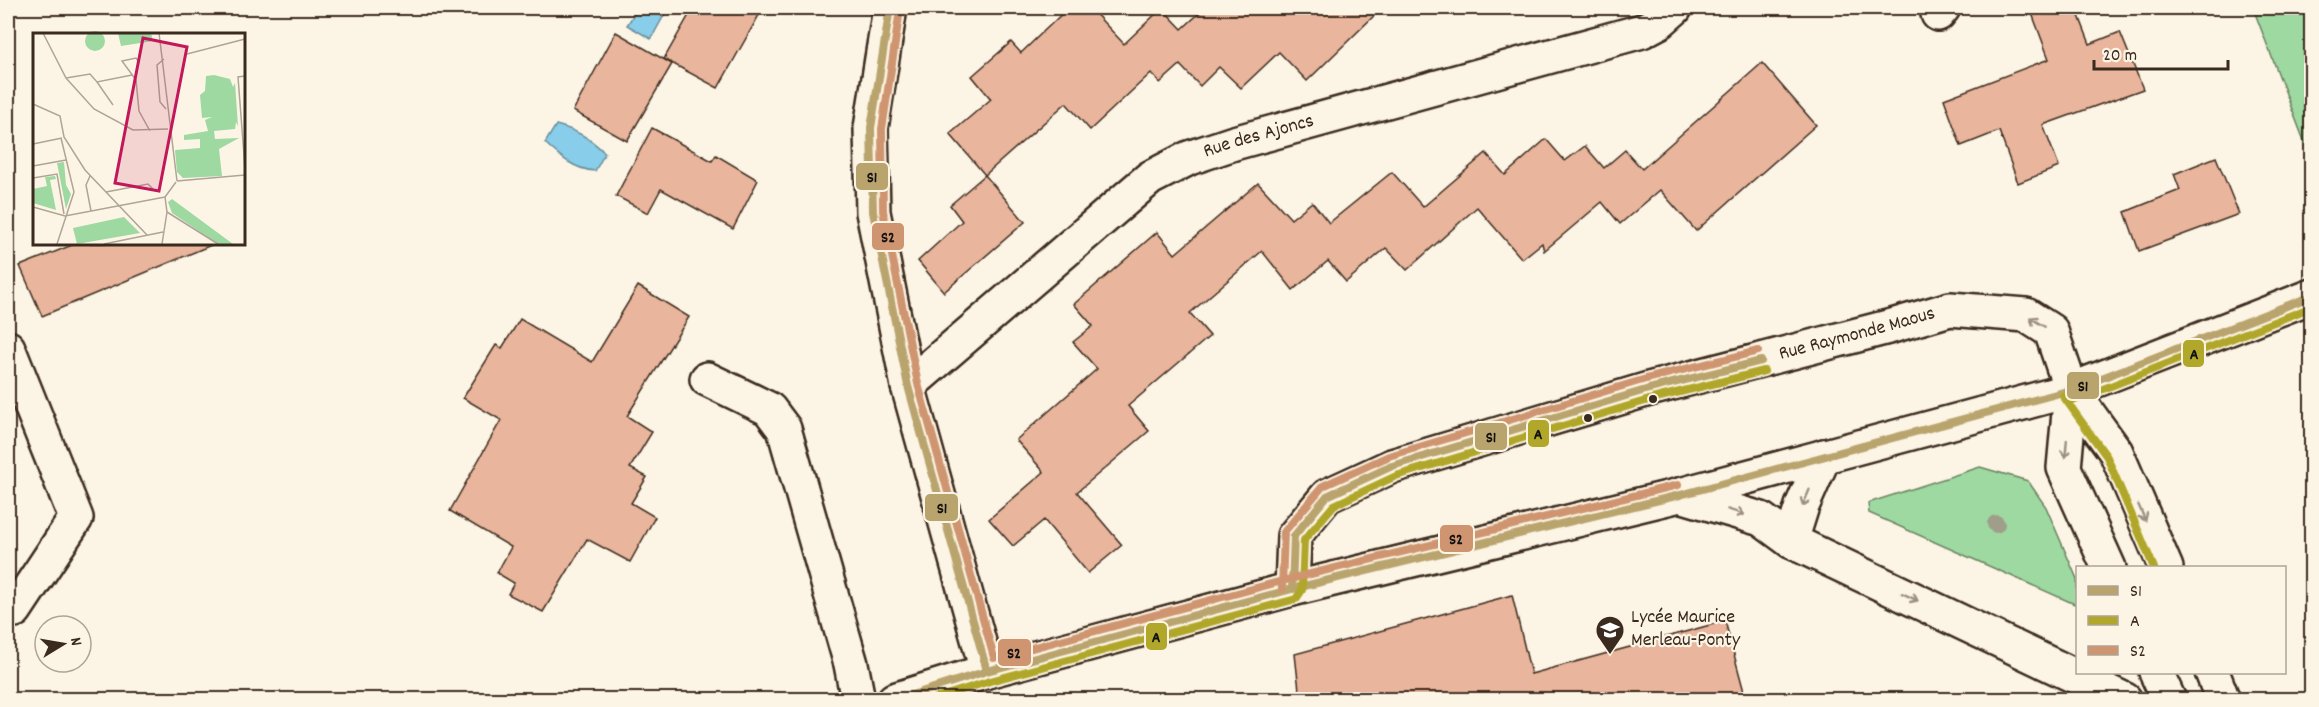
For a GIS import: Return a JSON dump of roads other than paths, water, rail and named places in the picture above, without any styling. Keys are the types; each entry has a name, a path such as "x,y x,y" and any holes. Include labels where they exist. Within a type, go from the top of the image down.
{"street":[{"path":"890,8 871,128 873,212 908,386 987,671"},
{"name":"Rue des Ajoncs","path":"908,386 1150,178 1189,158 1234,143 1642,31 1675,8"},
{"path":"894,699 987,671 1292,589 1680,495 2071,390 2312,296"},
{"name":"Rue Raymonde Maous","path":"1292,589 1294,536 1328,496 1392,465 1648,389 1950,309 2026,315 2051,331 2071,390"},
{"path":"8,348 76,518 15,610"},
{"path":"707,379 769,409 784,429 851,664 858,699"},
{"path":"2071,390 2064,468 2109,566"},
{"path":"2071,390 2116,452 2166,566"},
{"path":"1791,541 1824,456"},
{"path":"1680,495 1761,519 1791,541 2125,699"},
{"path":"2157,674 2169,699"},
{"path":"2213,674 2223,699"}],"water":[{"path":"638,8 668,8 651,39 627,25"},
{"path":"556,125 582,135 605,153 595,171 574,165 545,143"}],"place":[{"name":"Lycée Maurice Merleau-Ponty","path":"1610,656"}]}
